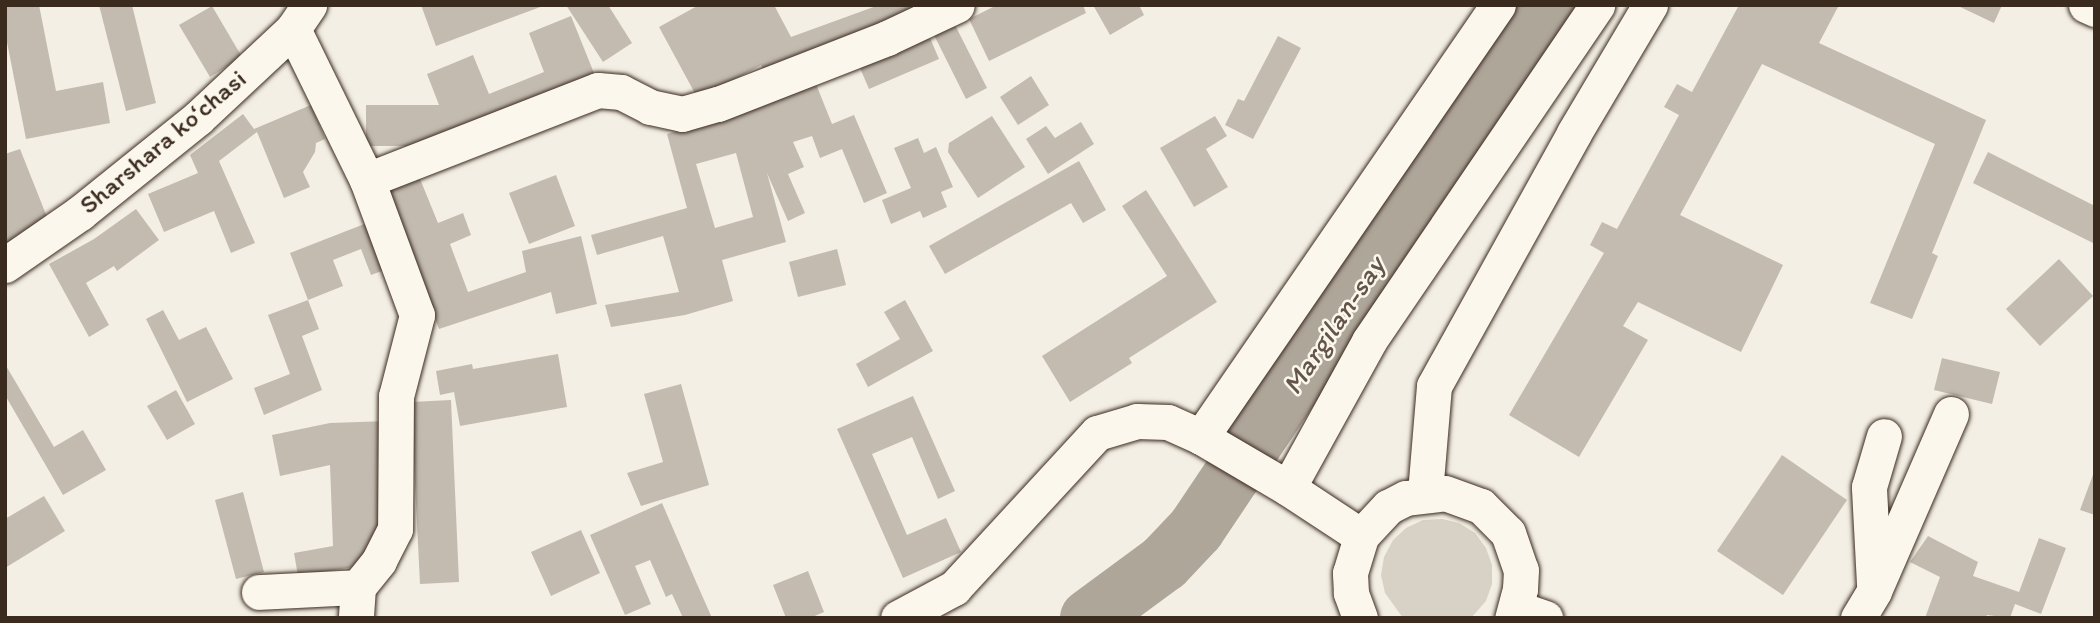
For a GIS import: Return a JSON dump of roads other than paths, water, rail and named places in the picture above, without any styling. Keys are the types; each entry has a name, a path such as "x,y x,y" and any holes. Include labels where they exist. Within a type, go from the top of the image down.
{"street":[{"path":"367,180 598,90 621,92 650,107 682,114 718,104 887,38 957,5"},
{"path":"1201,437 1335,246 1498,5"},
{"path":"1288,488 1369,341 1597,5"},
{"path":"1425,494 1434,386 1574,133 1650,5"},
{"path":"2086,5 2095,9"},
{"path":"259,592 357,602 395,529 396,396 417,315 367,180 301,17"},
{"name":"Sharshara koʻchasi","path":"5,265 80,212 198,118 301,17"},
{"path":"1866,605 1951,414"},
{"path":"898,618 954,588 1097,433 1137,421 1168,422 1201,437 1288,488 1361,536"},
{"path":"1866,605 1869,487 1884,436"},
{"path":"1360,618 1351,593 1350,573 1361,536 1388,507 1425,494 1464,498 1496,518 1508,533 1519,560 1524,614"}],"waterway":[{"name":"Margilan-say","path":"1089,618 1164,563 1196,529 1548,5"}]}
